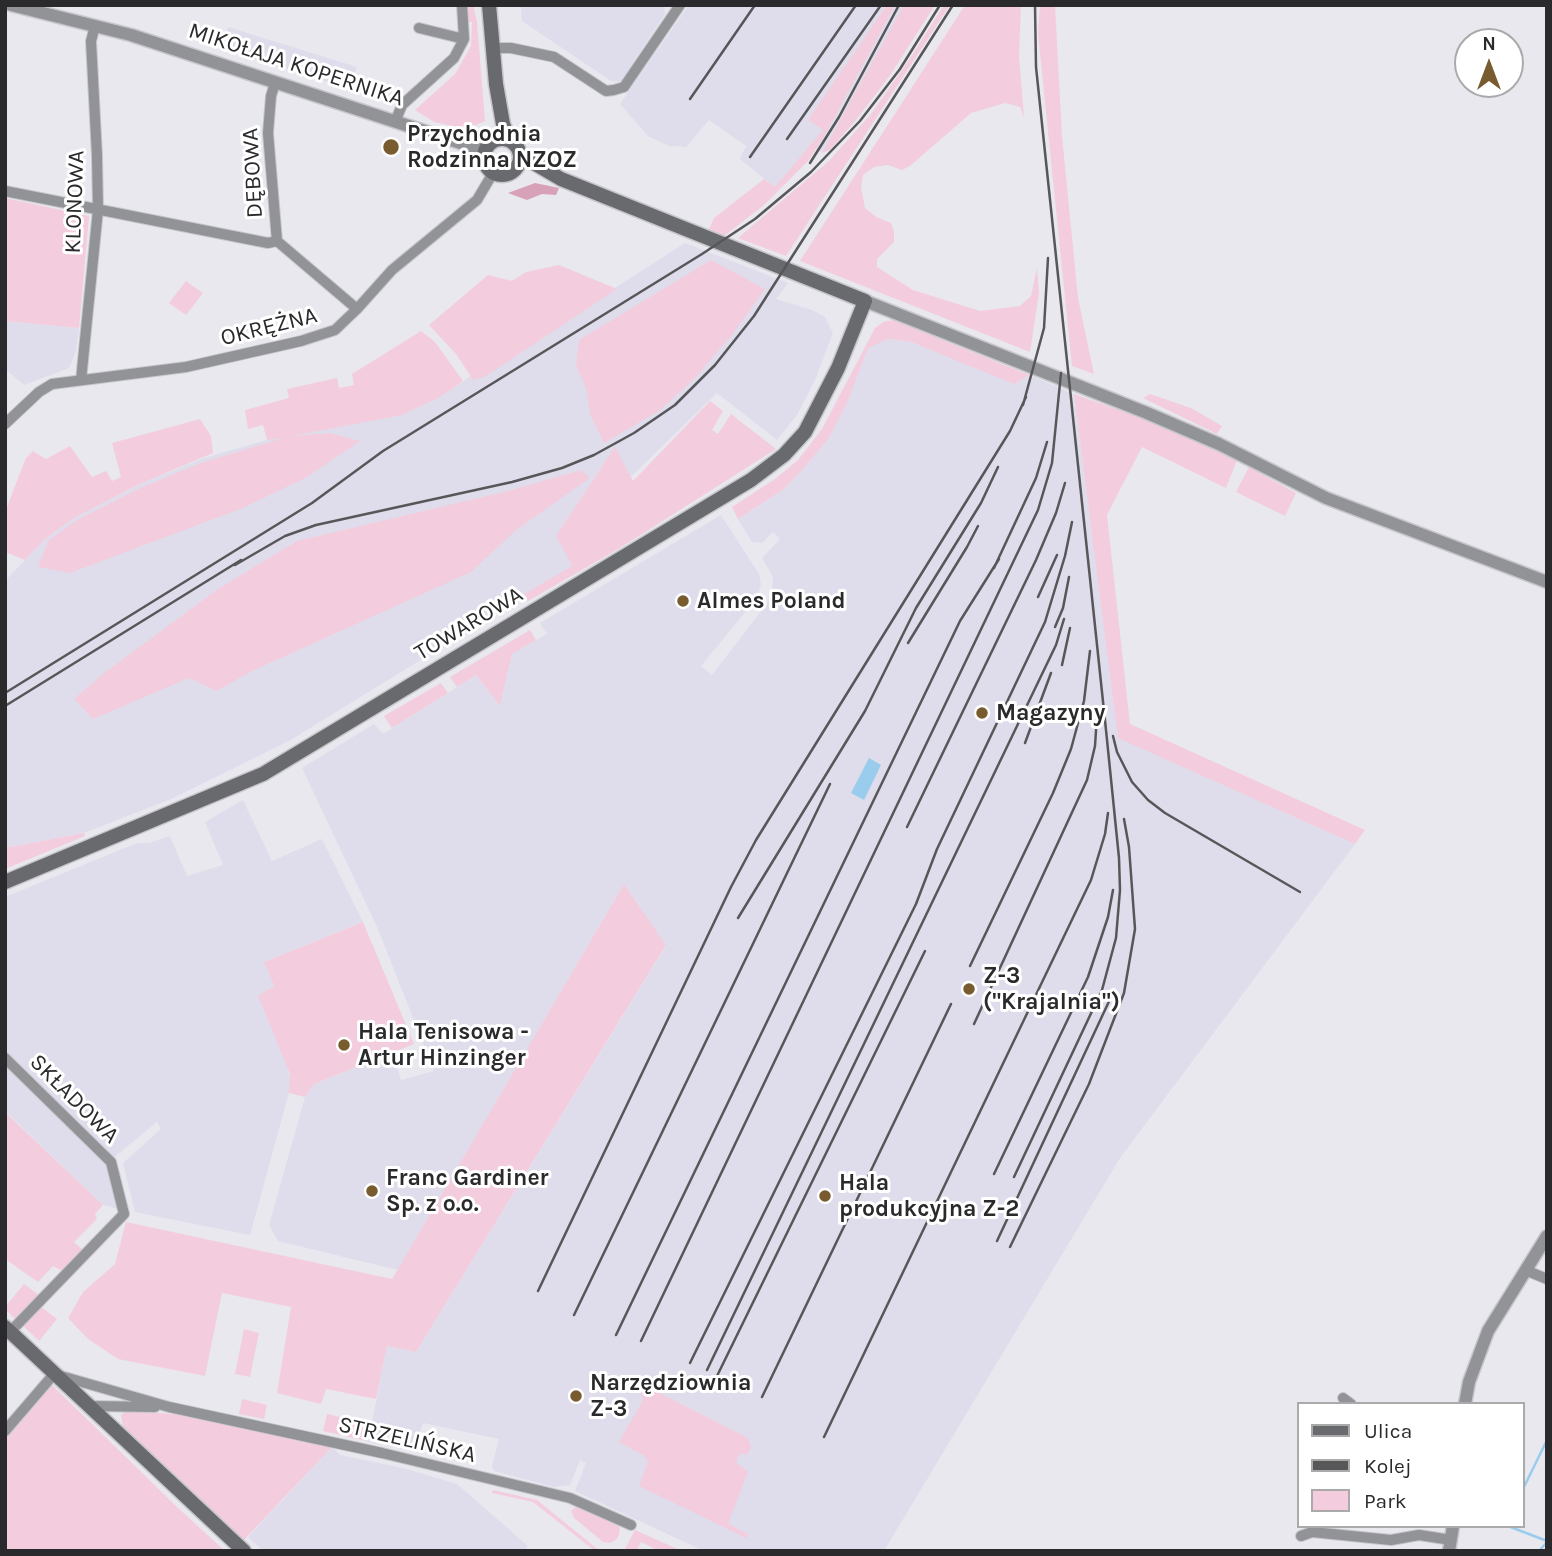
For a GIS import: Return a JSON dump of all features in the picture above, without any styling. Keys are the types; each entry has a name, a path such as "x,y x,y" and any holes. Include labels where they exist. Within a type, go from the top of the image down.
{"main road":[{"path":"489,5 496,84 503,124 509,140 516,145 520,155 561,179 865,301"},
{"path":"496,84 485,163 493,173 505,175 515,170 561,179"},
{"path":"489,146 509,140"},
{"path":"515,170 520,155"},
{"name":"TOWAROWA","path":"5,882 262,774 751,480 784,456 810,424 838,368 865,301"},
{"path":"8,1329 244,1551"}],"street":[{"name":"MIKOŁAJA KOPERNIKA","path":"11,5 131,35 395,122 489,146"},
{"path":"395,122 402,106 454,58 464,39 462,5"},
{"path":"492,48 509,48 554,57 606,90 614,90 624,87 680,5"},
{"name":"KLONOWA","path":"81,380 98,211 91,41 95,26"},
{"path":"419,28 464,39"},
{"name":"DĘBOWA","path":"275,83 271,96 268,133 277,241 358,309"},
{"name":"OKRĘŻNA","path":"5,424 33,397 52,384 151,373 300,341 335,330 358,309 392,270 477,200 493,173"},
{"path":"5,191 268,243 277,241"},
{"path":"865,301 1147,413 1219,444 1326,498 1547,582"},
{"name":"SKŁADOWA","path":"5,1058 111,1162 124,1214 8,1329"},
{"path":"1465,1402 1469,1382 1488,1331 1547,1236"},
{"path":"1525,1270 1547,1279"},
{"path":"5,1431 54,1374"},
{"name":"STRZELIŃSKA","path":"54,1374 169,1407 382,1452 570,1499 631,1525"},
{"path":"89,1406 104,1387"},
{"path":"114,1431 113,1420 122,1405"},
{"name":"STRZELIŃSKA","path":"89,1406 169,1407"},
{"path":"1301,1536 1312,1532 1391,1540 1419,1535 1450,1545"}],"shaded area":[{"path":"521,5 664,5 665,14 620,82 611,81 522,21"},
{"path":"689,5 929,5 822,153 810,146 775,188 740,159 746,146 709,120 686,147 669,146 648,136 620,104"},
{"path":"228,27 357,67 350,89 221,49"},
{"path":"535,183 559,188 556,195 542,194 527,200 508,193"},
{"path":"685,243 788,283 776,299 825,317 833,333 815,380 797,415 777,440 717,393 603,504 620,537 289,741 171,799 84,833 5,848 5,581 45,539 74,518 140,484 204,458 442,396 516,344 532,341"},
{"path":"5,321 79,328 76,351 69,368 24,385 5,369"},
{"path":"888,339 911,342 1014,383 1029,375 1074,394 1119,737 1355,844 1120,1158 884,1551 704,1551 575,1491 586,1463 580,1460 570,1485 554,1487 494,1471 492,1466 499,1439 423,1423 413,1451 368,1442 387,1346 416,1352 666,946 624,884 398,1270 278,1241 269,1225 305,1097 314,1084 392,1053 401,1080 434,1071 378,929 302,768 374,724 383,734 476,675 500,706 512,654 547,634 540,623 721,515 759,574 761,585 756,599 701,666 712,675 771,598 773,577 762,558 780,539 773,532 762,543 752,542 738,519 784,489 805,467 829,438 847,403 867,348"},
{"path":"243,800 272,861 322,839 363,922 264,962 274,986 291,1085 250,1235 135,1212 123,1163 161,1129 157,1122 107,1163 118,1209 103,1205 5,1111 5,897 137,843 149,843 170,836 187,876 223,865 205,822"},
{"path":"332,1447 340,1455 407,1469 457,1484 528,1546 524,1551 263,1551 248,1537"}],"green space":[{"path":"466,5 473,5 477,22 485,121 458,127 434,122 415,110 455,74 471,46 472,22 467,22"},
{"path":"887,5 895,5 808,161 763,206 724,236 709,229 714,218 764,179 775,187 823,130 808,120"},
{"path":"904,5 935,5 891,74 856,120 830,150 822,153"},
{"path":"944,5 950,5 786,256 738,238 829,161 871,114"},
{"path":"965,5 1021,5 1019,56 1024,117 1020,107 1005,103 971,113 910,166 902,170 888,165 874,167 863,175 861,187 865,208 876,217 891,223 894,231 894,242 877,259 877,267 913,290 980,311 1020,306 1031,296 1037,268 1039,293 1030,352 800,261"},
{"path":"1040,5 1055,5 1062,136 1078,298 1094,374 1072,366 1038,34"},
{"path":"5,198 89,216 79,328 5,321"},
{"path":"711,260 765,289 731,336 695,378 659,411 604,443 590,414 586,388 576,365 579,340"},
{"path":"559,265 617,289 486,376 473,380 456,354 429,325 488,275 512,281 526,272"},
{"path":"186,281 203,293 186,315 169,303"},
{"path":"893,320 1029,375 1014,384 911,342 888,339 868,348 847,403 829,438 784,489 738,519 732,507 775,479 798,460 822,429 875,328 883,322"},
{"path":"421,331 435,342 463,381 442,396 402,415 292,436 330,433 360,441 307,477 243,508 70,573 38,567 48,541 77,520 140,488 201,463 283,438 267,440 263,425 248,429 245,410 289,398 287,389 337,378 339,388 354,385 352,374"},
{"path":"1074,394 1147,420 1237,460 1226,488 1142,447 1107,515 1130,724 1365,830 1355,844 1118,738"},
{"path":"1150,394 1191,408 1222,426 1217,434 1143,398"},
{"path":"710,401 723,411 712,430 718,434 731,414 776,449 620,548 528,601 524,594 572,566 556,536 615,447 633,481"},
{"path":"200,419 211,436 213,453 140,484 74,518 45,539 25,560 5,552 5,512 26,458 33,451 46,459 70,446 92,477 106,471 112,481 121,477 112,443"},
{"path":"1249,467 1296,493 1285,516 1236,492"},
{"path":"581,470 590,478 516,530 471,572 250,672 217,691 189,678 93,719 74,699 103,674 218,589 297,541 508,491"},
{"path":"530,630 536,640 512,654 500,706 476,675 457,687 450,677"},
{"path":"441,683 448,693 392,728 384,716"},
{"path":"84,833 85,836 5,869 5,848"},
{"path":"624,884 666,945 416,1352 387,1346 376,1399 326,1389 321,1404 277,1393 291,1307 222,1293 205,1376 118,1359 88,1339 68,1318 83,1292 115,1264 126,1222 392,1279"},
{"path":"363,922 414,1044 314,1084 305,1097 289,1093 290,1074 258,996 274,986 264,962"},
{"path":"5,1112 103,1205 95,1214 97,1219 74,1242 84,1251 64,1272 53,1266 38,1282 5,1259"},
{"path":"24,1284 40,1296 16,1320 5,1307"},
{"path":"40,1306 57,1319 39,1341 22,1325"},
{"path":"244,1329 259,1333 250,1377 235,1374"},
{"path":"642,1384 748,1438 751,1447 747,1455 740,1453 736,1462 748,1472 728,1524 748,1534 746,1538 639,1486 648,1461 643,1455 619,1442 643,1400 639,1390"},
{"path":"52,1385 225,1551 5,1551 5,1440"},
{"path":"242,1399 267,1405 264,1419 239,1414"},
{"path":"126,1411 175,1414 332,1447 244,1540 123,1427 121,1415"},
{"path":"327,1414 371,1424 367,1441 323,1431"},
{"path":"493,1490 537,1500 600,1551 595,1551 533,1502 492,1493"},
{"path":"576,1507 617,1524 620,1528 616,1540 603,1542 574,1518 571,1511"},
{"path":"635,1530 682,1551 659,1551 641,1542 637,1551 624,1551"}],"water":[{"path":"869,758 881,765 864,800 851,793"}],"waterway":[{"path":"1524,1487 1547,1440"},
{"path":"1513,1528 1547,1541"},
{"path":"1539,1551 1547,1542"}],"railway":[{"path":"690,99 755,5"},
{"path":"750,157 856,5"},
{"path":"787,139 881,5"},
{"path":"810,163 839,117 899,5"},
{"path":"5,693 312,503 383,451 755,219 811,172 860,121 900,69 940,5"},
{"path":"235,565 285,536 316,525 512,482 562,468 594,455 634,433 675,405 715,365 754,316 953,5"},
{"path":"1014,1177 1102,990 1116,938 1120,890 1106,730 1036,67 1035,5"},
{"path":"1023,405 1044,328 1048,258"},
{"path":"641,1341 1038,510 1052,463 1061,373"},
{"path":"538,1291 756,840 1010,431 1026,397"},
{"path":"994,568 1036,478 1047,442"},
{"path":"738,918 865,711 916,608 981,503 998,467"},
{"path":"907,827 1036,560 1056,513 1065,483"},
{"path":"690,1363 916,904 937,849 1045,622 1065,556 1072,522"},
{"path":"908,643 978,526"},
{"path":"1038,597 1057,555"},
{"path":"616,1335 960,621 999,559"},
{"path":"5,706 241,560"},
{"path":"1055,627 1063,608 1069,577"},
{"path":"707,1370 1056,645 1064,619"},
{"path":"1062,665 1070,628"},
{"path":"970,966 1053,793 1071,749 1084,701 1090,651"},
{"path":"1025,743 1051,673"},
{"path":"974,1024 1087,780 1095,746 1097,715"},
{"path":"1113,736 1117,752 1132,782 1148,800 1165,813 1300,892"},
{"path":"574,1315 830,784"},
{"path":"824,1437 1091,880 1105,834 1108,813"},
{"path":"1010,1247 1089,1084 1124,993 1135,929 1129,847 1124,819"},
{"path":"994,1174 1088,977 1108,917 1113,890"},
{"path":"717,1376 925,951"},
{"path":"997,1241 1112,995"},
{"path":"762,1397 951,1004"}],"place":[{"name":"Przychodnia Rodzinna NZOZ","path":"391,147"},
{"name":"Almes Poland","path":"683,601"},
{"name":"Magazyny","path":"982,713"},
{"name":"Z-3 (\"Krajalnia\")","path":"969,989"},
{"name":"Hala Tenisowa - Artur Hinzinger","path":"344,1045"},
{"name":"Franc Gardiner Sp. z o.o.","path":"372,1191"},
{"name":"Hala produkcyjna Z-2","path":"825,1196"},
{"name":"Narzędziownia Z-3","path":"576,1396"}]}
